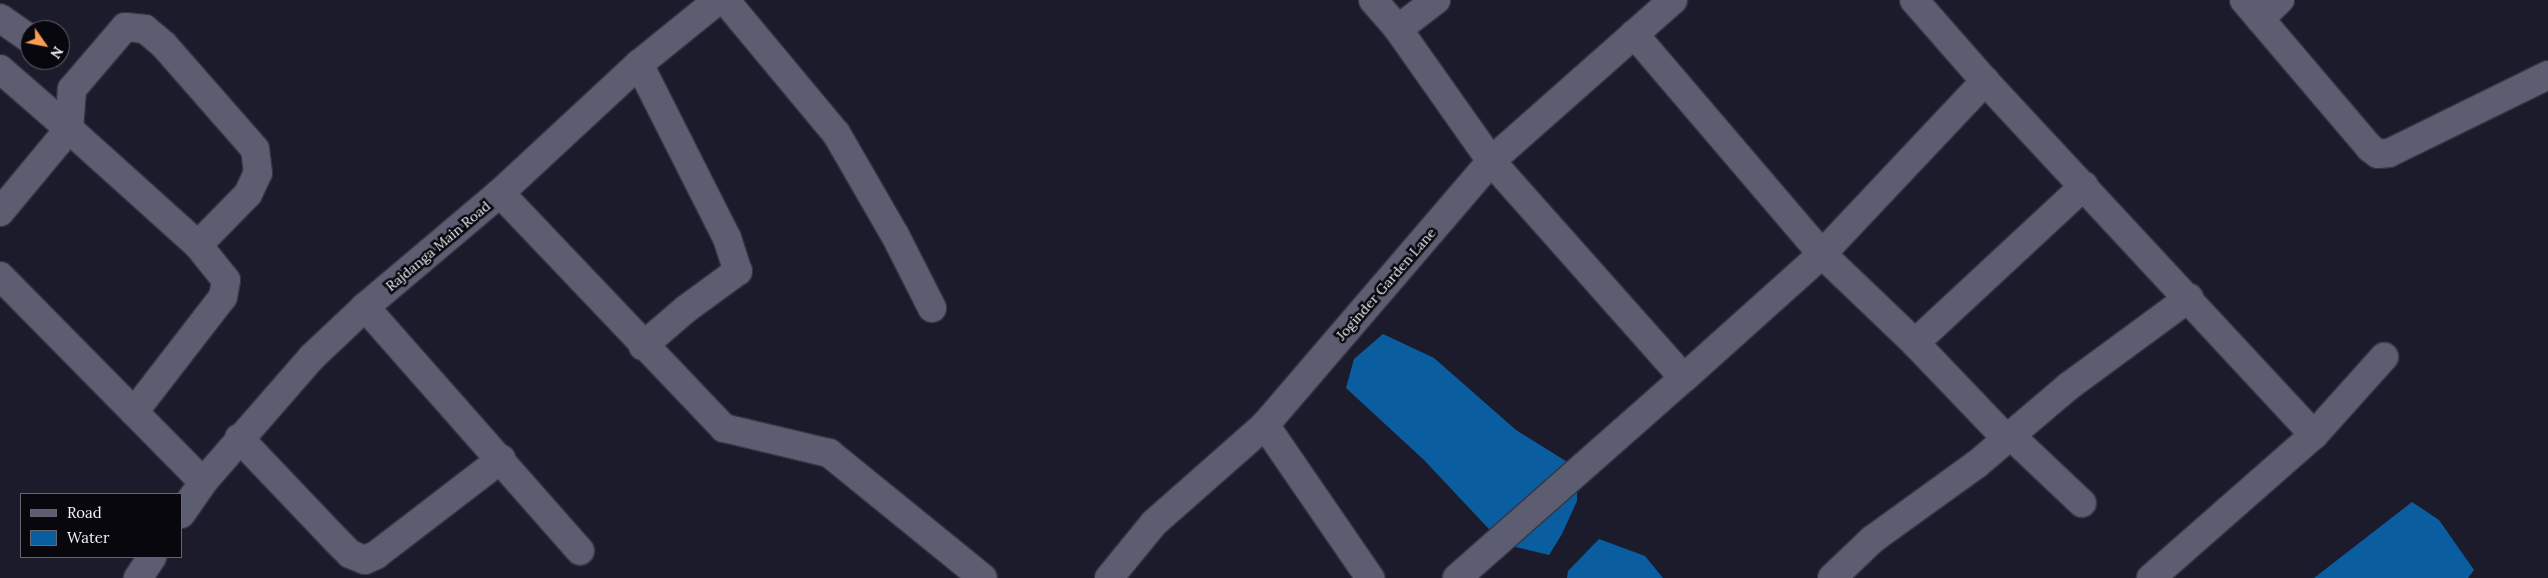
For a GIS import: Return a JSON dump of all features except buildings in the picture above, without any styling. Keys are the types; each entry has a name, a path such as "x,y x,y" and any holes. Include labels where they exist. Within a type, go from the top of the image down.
{"street":[{"name":"Rajdanga Main Road","path":"182,513 203,482 312,357 366,307 500,193 639,64 718,0"},
{"path":"724,0 836,133 895,235 932,308"},
{"path":"1373,0 1398,29 1491,161 1684,378"},
{"path":"1398,29 1436,0"},
{"name":"Joginder Garden Lane","path":"1109,578 1154,523 1266,425 1491,161 1673,0"},
{"path":"1914,0 1985,81 2189,298 2314,435"},
{"path":"2280,0 2252,9 2370,148 2378,154 2389,153 2548,75"},
{"path":"0,18 20,32"},
{"path":"0,212 69,129 72,89 125,28 145,29 164,45 255,149 258,174 248,194 198,245"},
{"path":"1634,34 1822,254 1915,344 2000,432 2010,435 2082,503"},
{"path":"639,64 727,238 738,271 686,309 643,346"},
{"path":"0,70 198,245 226,280 223,297 134,412"},
{"path":"1457,578 1822,254 1985,81"},
{"path":"1915,344 2084,186"},
{"path":"500,193 643,346 724,428 830,453 982,578"},
{"path":"0,276 203,482"},
{"path":"1832,578 1873,539 1977,464 2069,386 2189,298"},
{"path":"366,307 580,551"},
{"path":"2151,578 2314,435 2384,358"},
{"path":"1266,425 1370,578"},
{"path":"240,438 350,554 365,560 376,555 501,459"},
{"path":"138,578 151,558"}],"water":[{"path":"1383,334 1434,358 1516,430 1577,468 1577,501 1562,534 1549,555 1503,544 1424,460 1346,388 1354,359"},
{"path":"2412,502 2439,520 2474,570 2468,578 2314,578"},
{"path":"1599,539 1645,556 1663,578 1567,578 1568,571"}]}
